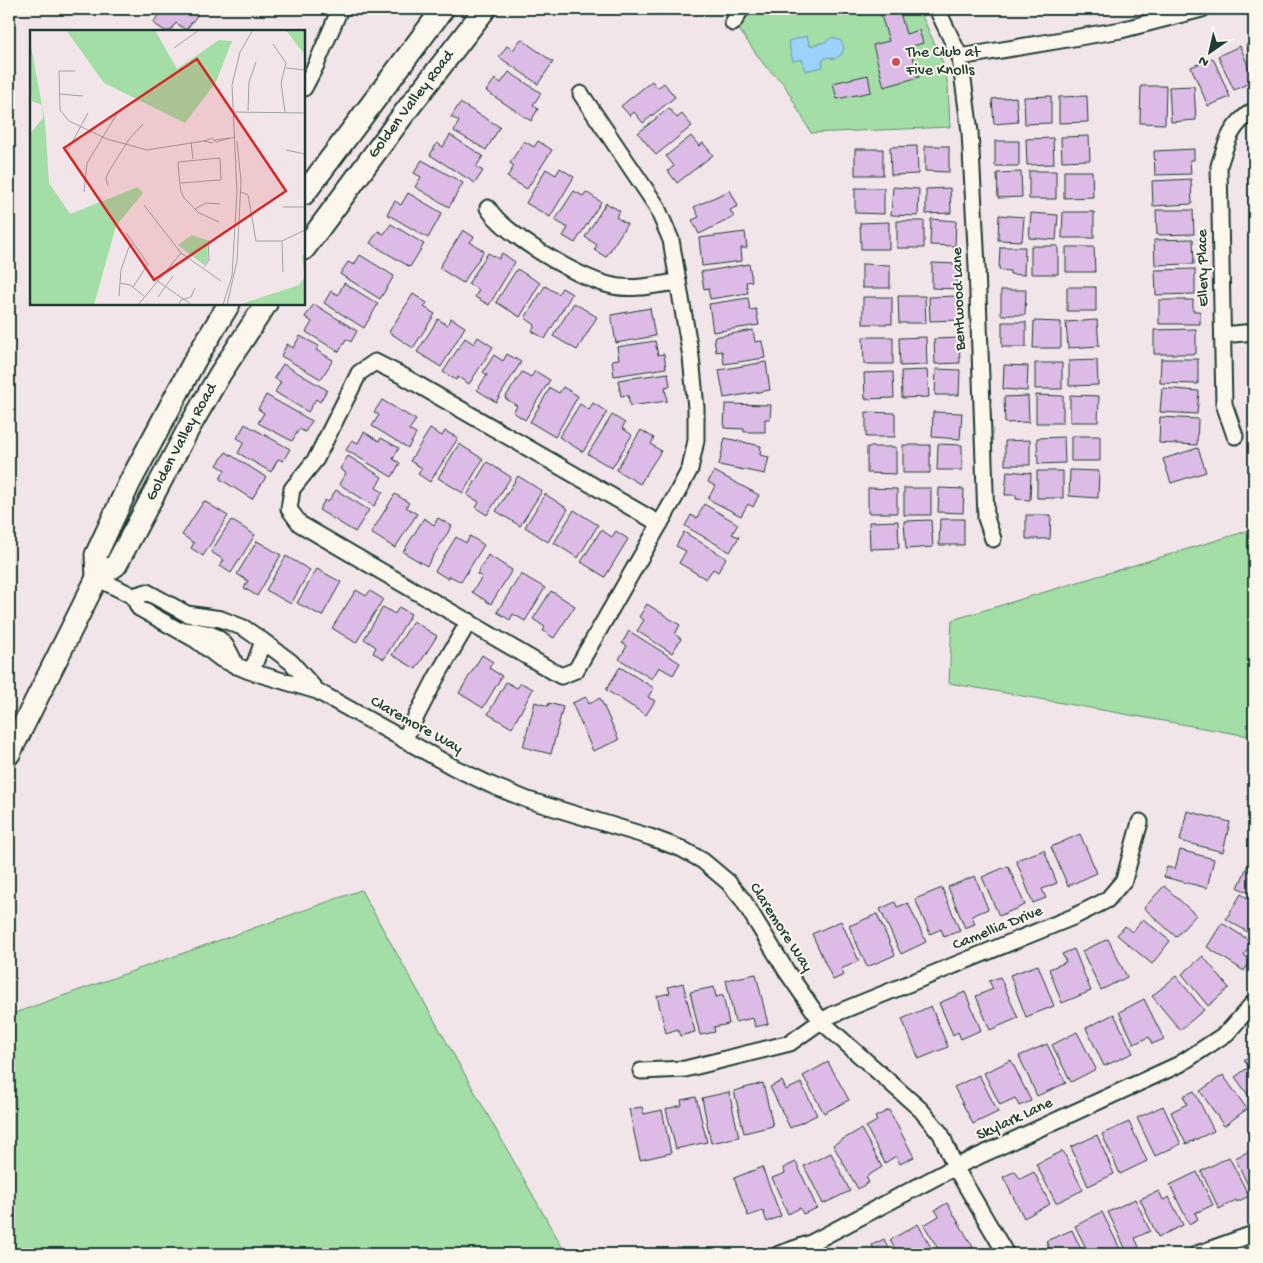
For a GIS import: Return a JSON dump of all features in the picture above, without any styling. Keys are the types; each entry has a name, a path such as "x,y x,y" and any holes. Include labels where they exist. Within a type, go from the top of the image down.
{"main road":[{"name":"Golden Valley Road","path":"305,193 443,9"},
{"name":"Golden Valley Road","path":"305,248 406,111 485,9"},
{"name":"Golden Valley Road","path":"9,754 97,578 96,555 130,482 195,360 228,305"},
{"name":"Golden Valley Road","path":"97,578 116,565 190,426 220,374 265,305"}],"street":[{"path":"305,86 340,9"},
{"path":"732,23 741,9"},
{"name":"Bentwood Lane","path":"936,9 960,57 970,132 986,518 994,539"},
{"path":"960,57 1121,30 1202,9"},
{"path":"581,94 656,205 671,240 691,357 696,408 696,440 690,469 660,524 576,670 561,676 300,524 290,509 292,489 316,459 359,373 375,362 403,376 660,524"},
{"name":"Ellery Place","path":"1235,436 1224,404 1219,166 1228,136 1242,118 1254,110"},
{"path":"488,208 493,217 517,236 583,276 610,285 635,288 677,282"},
{"path":"1223,335 1254,332"},
{"name":"Claremore Way","path":"97,578 133,596 139,608 179,630 221,659 242,669 317,692 455,768 491,785 528,800 650,837 682,849 703,861 728,882 743,900 787,972 821,1021 921,1110 941,1134 956,1167 1006,1254"},
{"name":"Claremore Way","path":"133,596 147,592 187,614 221,619 244,628 291,662 317,692"},
{"path":"404,740 436,678 469,621"},
{"path":"242,669 258,656 262,640"},
{"name":"Camellia Drive","path":"641,1071 685,1069 790,1043 834,1014 1073,917 1107,900 1124,880 1140,822"},
{"name":"Skylark Lane","path":"779,1254 812,1243 956,1167 1180,1064 1227,1033 1254,1002"},
{"path":"1197,1254 1253,1234"}],"green space":[{"path":"749,9 919,9 943,63 948,85 950,127 811,133 784,84 765,66 738,28"},
{"path":"1254,529 1254,737 949,683 952,620"},
{"path":"361,890 566,1254 9,1254 9,1015"}],"water":[{"path":"807,36 810,46 825,42 833,37 841,41 844,47 842,54 835,59 827,57 822,61 823,67 805,71 802,59 793,61 788,41"}],"building":[{"path":"163,9 201,10 186,30 176,23 171,30 164,30 153,23"},
{"name":"The Club at Five Knolls","path":"899,9 906,34 919,30 923,43 910,47 919,77 884,87 873,45 889,41 880,12"},
{"path":"521,39 553,62 538,84 499,57 507,46 513,50"},
{"path":"1254,41 1254,64 1246,45"},
{"path":"1240,46 1254,81 1234,90 1218,56"},
{"path":"1213,58 1230,97 1208,106 1191,67"},
{"path":"509,72 541,93 533,105 538,109 531,121 486,91 495,79 501,83"},
{"path":"868,75 871,92 837,99 833,83"},
{"path":"652,81 657,88 664,83 675,97 643,123 634,112 630,116 621,106"},
{"path":"1141,86 1166,86 1165,124 1140,123"},
{"path":"1194,86 1196,120 1171,122 1169,87"},
{"path":"1051,96 1051,123 1025,124 1024,97"},
{"path":"1087,96 1088,122 1059,123 1059,97"},
{"path":"1016,97 1018,122 994,124 992,99"},
{"path":"460,103 500,127 486,150 454,131 459,121 451,117"},
{"path":"669,108 677,118 682,114 692,126 656,155 638,133"},
{"path":"450,135 483,156 476,167 483,171 475,183 430,155 437,143 443,147"},
{"path":"691,136 699,146 703,143 713,155 677,183 668,171 674,166 666,156"},
{"path":"1089,136 1090,160 1062,161 1061,137"},
{"path":"1053,138 1054,164 1027,165 1026,139"},
{"path":"524,141 534,147 538,141 552,150 527,189 507,177 514,166 510,163"},
{"path":"995,141 1019,141 1019,166 995,166"},
{"path":"917,146 918,174 891,175 890,147"},
{"path":"925,146 949,146 949,172 925,171"},
{"path":"855,149 883,149 883,175 855,175"},
{"path":"1194,149 1194,160 1190,160 1191,174 1155,175 1154,151"},
{"path":"1253,158 1254,182 1248,182 1248,172 1253,172"},
{"path":"422,160 463,183 449,207 415,187 421,177 414,173"},
{"path":"560,168 574,177 550,217 526,203 546,169 556,175"},
{"path":"1029,171 1056,171 1056,199 1029,199"},
{"path":"1064,171 1092,171 1093,197 1064,198"},
{"path":"1021,172 1022,197 998,198 997,173"},
{"path":"1191,179 1192,204 1153,206 1152,181"},
{"path":"893,187 919,189 918,216 891,215"},
{"path":"855,188 884,188 884,214 855,213"},
{"path":"950,188 951,213 926,214 926,189"},
{"path":"1250,189 1254,189 1254,213 1250,213"},
{"path":"730,190 738,206 730,210 734,217 699,234 692,220 699,217 694,207"},
{"path":"574,191 583,196 586,192 601,202 575,243 563,236 568,228 555,220"},
{"path":"408,193 442,213 428,238 387,214 395,201 401,205"},
{"path":"606,203 620,211 616,217 627,224 606,257 594,250 597,245 585,237"},
{"path":"1156,210 1193,210 1194,234 1157,235"},
{"path":"1063,212 1094,212 1094,238 1062,238"},
{"path":"1031,213 1058,215 1056,240 1029,238"},
{"path":"999,215 1024,217 1022,241 998,240"},
{"path":"931,219 956,221 955,246 930,245"},
{"path":"1251,219 1254,219 1254,243 1252,243"},
{"path":"897,221 924,221 924,248 897,248"},
{"path":"889,222 889,249 861,249 860,223"},
{"path":"391,224 424,244 410,267 370,243 378,231 384,234"},
{"path":"463,230 474,237 470,242 484,251 463,283 439,268"},
{"path":"745,232 747,248 741,248 742,261 702,266 699,238"},
{"path":"1193,239 1194,264 1155,265 1154,240"},
{"path":"1031,246 1058,246 1058,274 1031,274"},
{"path":"1000,247 1025,247 1024,275 1010,274 1010,271 999,270"},
{"path":"1066,247 1094,247 1095,272 1066,272"},
{"path":"488,253 499,259 502,253 515,262 489,305 475,297 479,290 468,284"},
{"path":"360,255 394,276 380,299 340,274 348,262 354,265"},
{"path":"932,263 957,264 957,289 932,288"},
{"path":"749,264 752,281 746,282 748,293 710,299 708,288 704,289 701,272"},
{"path":"862,264 890,265 890,288 862,288"},
{"path":"517,269 540,283 520,317 496,302"},
{"path":"1195,269 1195,294 1156,295 1155,270"},
{"path":"344,283 378,304 364,328 324,303 331,291 338,295"},
{"path":"545,286 558,294 562,288 572,294 545,339 532,331 535,325 525,318"},
{"path":"1067,287 1096,287 1096,311 1067,311"},
{"path":"1001,290 1026,290 1025,315 1001,315"},
{"path":"413,294 427,303 424,307 435,314 413,348 389,332"},
{"path":"898,296 925,296 926,323 899,323"},
{"path":"957,296 958,320 930,321 929,297"},
{"path":"863,297 892,297 892,324 863,324"},
{"path":"748,298 750,310 756,309 759,325 713,332 709,304"},
{"path":"1159,300 1193,300 1193,311 1200,311 1200,324 1159,324"},
{"path":"574,303 597,317 577,350 553,336"},
{"path":"314,304 357,331 351,342 346,339 339,352 306,332 312,322 305,317"},
{"path":"650,308 655,336 616,343 611,315"},
{"path":"451,318 465,327 441,367 417,352 438,319 447,325"},
{"path":"1097,320 1099,346 1068,348 1066,322"},
{"path":"1034,321 1061,322 1061,348 1033,348"},
{"path":"1002,322 1026,322 1026,347 1002,347"},
{"path":"1196,329 1196,354 1154,354 1154,330"},
{"path":"753,330 755,342 762,341 765,358 724,364 722,351 716,352 714,337"},
{"path":"300,336 319,346 316,350 333,360 321,379 281,356 287,344 293,348"},
{"path":"478,337 493,347 469,384 458,377 456,380 443,372 465,338 474,344"},
{"path":"863,337 893,337 893,364 864,364"},
{"path":"926,337 927,365 900,366 899,338"},
{"path":"959,338 960,363 935,364 934,339"},
{"path":"655,341 658,355 664,354 666,368 614,376 612,360 619,359 617,347"},
{"path":"507,354 521,362 496,402 477,390 487,375 483,372 494,355 503,361"},
{"path":"1161,359 1198,359 1198,384 1160,383"},
{"path":"1097,360 1098,385 1069,386 1069,361"},
{"path":"766,362 770,390 724,398 719,370"},
{"path":"1035,363 1062,363 1062,389 1035,389"},
{"path":"283,364 327,390 320,402 316,399 308,412 275,392 281,382 274,378"},
{"path":"1004,365 1028,366 1027,391 1003,389"},
{"path":"936,369 960,370 959,395 935,395"},
{"path":"927,370 929,397 902,398 901,371"},
{"path":"535,371 550,380 525,420 513,412 517,406 505,398 522,372 531,377"},
{"path":"893,372 894,398 865,399 864,373"},
{"path":"668,373 670,386 665,387 667,401 630,406 628,395 621,396 618,380"},
{"path":"563,387 578,396 555,437 530,422 550,388 559,393"},
{"path":"1162,388 1199,391 1197,414 1160,412"},
{"path":"266,395 312,421 305,432 299,429 292,441 258,423 264,413 258,409"},
{"path":"1036,395 1063,396 1063,423 1036,423"},
{"path":"1070,395 1099,396 1098,422 1070,422"},
{"path":"1028,396 1029,422 1005,423 1004,397"},
{"path":"382,400 416,420 409,430 416,434 408,448 372,426 379,415 374,412"},
{"path":"593,403 607,412 583,452 559,437 580,404 589,410"},
{"path":"725,404 771,405 770,419 765,419 765,432 744,432 744,429 724,428"},
{"path":"866,412 895,413 895,437 866,437"},
{"path":"933,412 962,413 960,439 932,437"},
{"path":"612,415 625,423 622,428 632,435 612,468 588,454"},
{"path":"1160,417 1198,419 1197,445 1159,443"},
{"path":"245,424 290,449 283,461 278,459 271,472 238,453 244,442 237,438"},
{"path":"430,429 442,436 445,431 458,438 430,482 418,474 422,468 410,461"},
{"path":"641,430 654,438 651,444 661,451 640,484 616,470"},
{"path":"364,432 379,441 381,438 399,448 393,459 400,463 392,477 346,450 352,440 358,443"},
{"path":"1071,436 1100,436 1100,461 1071,461"},
{"path":"1064,437 1065,463 1038,464 1037,438"},
{"path":"725,438 761,446 760,455 769,457 765,474 719,465"},
{"path":"1030,440 1030,465 1005,465 1005,441"},
{"path":"459,444 483,459 463,493 438,478"},
{"path":"938,444 962,445 962,470 937,470"},
{"path":"903,445 930,445 930,473 903,473"},
{"path":"867,447 896,447 896,474 867,473"},
{"path":"1198,448 1206,472 1171,483 1163,459"},
{"path":"226,452 266,477 252,499 220,479 225,470 217,465"},
{"path":"348,456 382,477 376,488 383,492 374,506 339,484 346,473 340,469"},
{"path":"487,462 511,477 487,515 476,508 479,502 467,495"},
{"path":"1070,470 1099,471 1098,498 1069,496"},
{"path":"714,471 759,495 753,507 748,504 741,516 708,499 715,486 708,482"},
{"path":"1007,471 1031,473 1030,500 1016,499 1016,495 1005,495"},
{"path":"1037,471 1063,471 1063,498 1037,498"},
{"path":"518,476 542,491 520,526 496,511"},
{"path":"868,488 897,489 897,513 868,513"},
{"path":"904,488 931,488 931,515 904,515"},
{"path":"939,488 964,489 963,513 938,512"},
{"path":"336,490 369,510 355,532 319,510 325,500 328,502"},
{"path":"395,494 409,503 406,507 417,514 395,548 371,533"},
{"path":"545,494 568,509 548,542 525,527"},
{"path":"204,501 228,516 203,556 191,548 194,543 182,535"},
{"path":"704,504 738,524 732,534 739,537 730,552 685,526 691,515 697,518"},
{"path":"574,510 598,525 578,558 554,543"},
{"path":"1026,515 1051,515 1050,539 1026,539"},
{"path":"424,518 434,525 438,518 452,526 427,566 403,552"},
{"path":"940,519 964,519 964,545 939,545"},
{"path":"231,520 255,535 231,573 220,566 224,560 211,552"},
{"path":"931,520 933,547 906,549 904,521"},
{"path":"898,521 899,548 870,549 869,522"},
{"path":"601,530 612,537 616,531 628,539 605,577 581,562"},
{"path":"684,532 726,558 718,572 713,569 706,579 679,563 686,551 676,546"},
{"path":"470,536 484,545 461,582 450,576 448,579 435,571 456,537 466,543"},
{"path":"257,541 281,555 257,596 244,588 248,581 237,574"},
{"path":"488,555 512,570 491,604 472,592 482,577 477,574"},
{"path":"286,556 310,570 291,604 266,590"},
{"path":"317,569 341,582 322,616 297,603"},
{"path":"521,574 545,588 525,621 513,614 510,620 497,612"},
{"path":"356,590 366,596 370,591 383,599 356,643 332,628"},
{"path":"551,591 575,606 554,638 543,631 545,627 533,619"},
{"path":"647,604 680,625 675,634 681,639 672,653 637,631 644,620 639,617"},
{"path":"383,607 395,614 399,607 411,614 384,659 373,653 376,647 364,639"},
{"path":"413,621 437,636 416,669 392,655"},
{"path":"629,631 680,663 673,675 659,667 652,679 619,659 627,646 622,643"},
{"path":"482,655 493,662 489,668 502,676 483,708 459,693"},
{"path":"620,667 654,688 648,697 655,701 646,715 606,690"},
{"path":"506,682 517,688 521,683 533,689 512,728 488,714"},
{"path":"586,697 589,704 600,698 619,740 593,751 572,703"},
{"path":"535,702 548,706 549,703 563,707 551,754 523,747"},
{"path":"1187,811 1230,822 1223,852 1180,841"},
{"path":"1080,834 1097,873 1068,886 1051,847"},
{"path":"1044,850 1057,883 1042,889 1046,898 1033,903 1016,860"},
{"path":"1180,850 1214,859 1207,888 1164,877 1167,867 1175,869"},
{"path":"1250,860 1254,861 1254,894 1238,888"},
{"path":"1008,866 1025,905 999,916 982,877"},
{"path":"975,876 988,909 972,916 975,924 965,928 948,887"},
{"path":"1164,886 1196,915 1176,937 1144,908"},
{"path":"942,888 960,931 944,937 941,929 930,934 915,899"},
{"path":"1241,894 1254,902 1254,936 1226,919"},
{"path":"895,902 897,907 908,903 926,942 901,954 880,909"},
{"path":"877,914 895,955 867,967 849,926"},
{"path":"1143,919 1170,941 1152,964 1117,935 1125,926 1132,932"},
{"path":"841,921 859,961 841,969 844,975 833,980 812,934"},
{"path":"1222,923 1252,942 1244,955 1251,960 1244,971 1207,947"},
{"path":"1108,939 1127,977 1101,990 1082,951"},
{"path":"1074,949 1091,991 1062,1003 1049,969 1066,962 1062,954"},
{"path":"1203,956 1229,988 1208,1006 1182,974"},
{"path":"1038,965 1054,1006 1026,1017 1010,975"},
{"path":"756,974 768,1024 755,1027 753,1018 735,1022 726,980"},
{"path":"1176,976 1204,1010 1180,1030 1152,996"},
{"path":"1000,977 1018,1018 990,1030 976,996 993,989 989,981"},
{"path":"683,983 695,1032 680,1036 678,1029 666,1033 657,996 670,993 668,987"},
{"path":"714,987 716,997 723,995 729,1024 714,1027 715,1032 700,1035 690,992"},
{"path":"965,992 981,1030 961,1039 958,1032 953,1035 939,1003"},
{"path":"1144,999 1164,1039 1152,1044 1149,1037 1134,1044 1119,1012"},
{"path":"931,1006 948,1047 919,1059 902,1019"},
{"path":"1114,1014 1133,1053 1104,1066 1086,1028"},
{"path":"1077,1032 1096,1069 1071,1082 1052,1045"},
{"path":"1047,1044 1066,1083 1037,1096 1019,1056"},
{"path":"1254,1052 1254,1103 1235,1077 1249,1067 1244,1060"},
{"path":"1011,1060 1031,1101 1019,1106 1015,1098 1000,1105 984,1073"},
{"path":"828,1062 849,1100 824,1113 803,1076"},
{"path":"979,1075 998,1112 973,1124 954,1087"},
{"path":"1223,1075 1247,1109 1224,1126 1200,1091"},
{"path":"782,1081 786,1090 801,1083 817,1115 790,1128 770,1087"},
{"path":"763,1083 773,1126 744,1133 734,1091"},
{"path":"1194,1091 1214,1131 1186,1144 1171,1112 1187,1104 1183,1096"},
{"path":"729,1092 739,1137 711,1143 702,1098"},
{"path":"696,1097 707,1142 676,1149 666,1109 682,1105 681,1100"},
{"path":"1163,1106 1181,1144 1155,1156 1137,1118"},
{"path":"642,1107 644,1114 662,1110 671,1153 640,1160 629,1109"},
{"path":"889,1110 914,1157 900,1164 896,1156 885,1163 866,1127 877,1121 875,1117"},
{"path":"1129,1122 1147,1161 1120,1174 1102,1134"},
{"path":"861,1129 882,1167 866,1177 869,1182 858,1189 833,1145"},
{"path":"1097,1135 1114,1174 1088,1186 1071,1147"},
{"path":"1254,1149 1254,1193 1252,1194 1235,1158"},
{"path":"1063,1151 1083,1190 1056,1203 1036,1164"},
{"path":"831,1153 850,1191 823,1204 804,1166"},
{"path":"1229,1157 1249,1196 1219,1209 1201,1171"},
{"path":"796,1162 817,1208 803,1214 800,1208 788,1214 772,1178 785,1173 783,1168"},
{"path":"762,1167 781,1216 767,1222 763,1211 748,1216 734,1178"},
{"path":"1015,1171 1020,1179 1034,1172 1050,1204 1024,1218 1003,1177"},
{"path":"1197,1172 1213,1205 1195,1213 1198,1219 1189,1224 1170,1185"},
{"path":"1159,1191 1163,1200 1169,1197 1183,1225 1158,1237 1140,1199"},
{"path":"1135,1199 1150,1231 1135,1238 1139,1247 1127,1252 1108,1212"},
{"path":"947,1203 973,1247 960,1254 941,1254 924,1225 939,1216 935,1210"},
{"path":"1102,1212 1122,1253 1089,1254 1075,1226"},
{"path":"918,1224 934,1253 898,1254 890,1240"},
{"path":"1072,1230 1083,1254 1052,1254 1046,1241"},
{"path":"884,1239 891,1254 868,1254 875,1251 872,1245"}],"place":[{"name":"The Club at Five Knolls","path":"896,62"}]}
